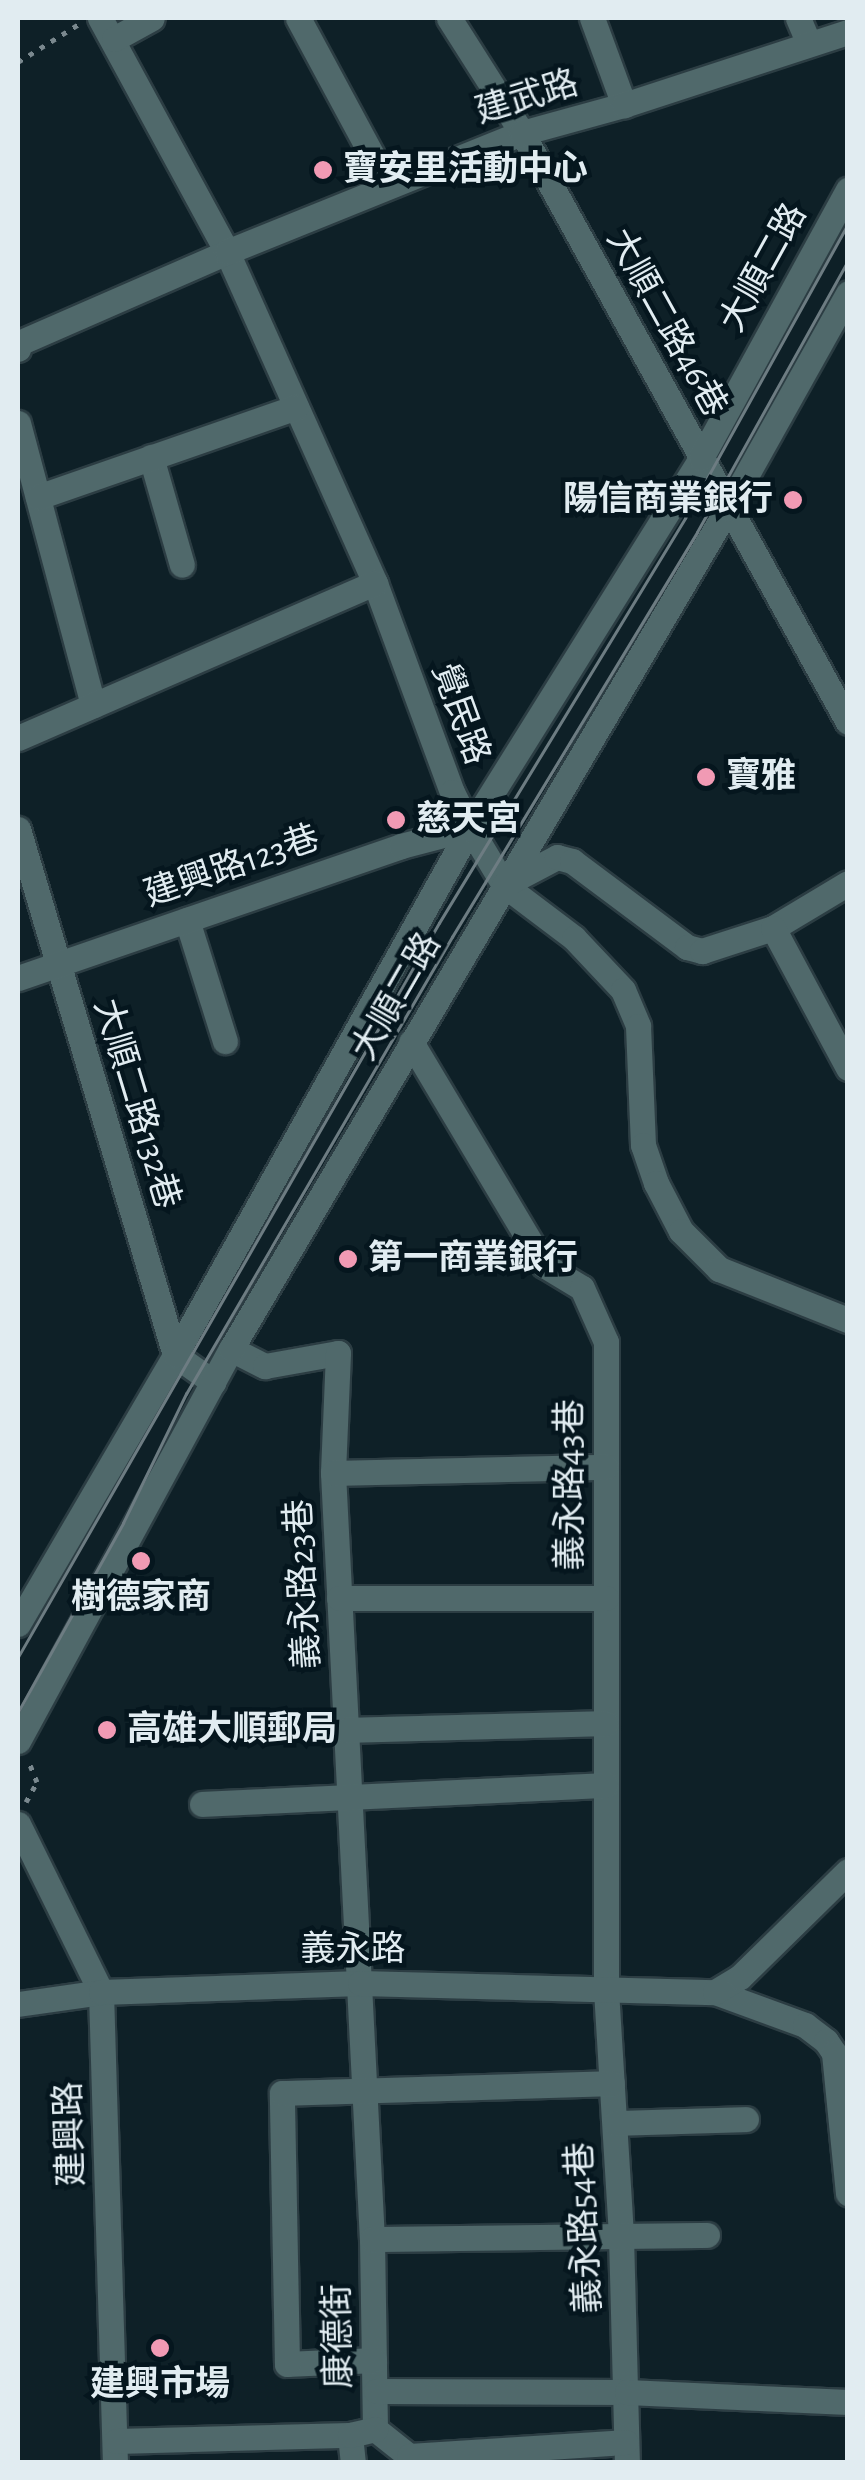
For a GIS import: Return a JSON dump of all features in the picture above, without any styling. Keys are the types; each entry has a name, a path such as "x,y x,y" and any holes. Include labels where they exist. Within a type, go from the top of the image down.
{"street":[{"path":"107,28 152,18"},
{"path":"298,18 388,184"},
{"name":"大順二路46巷","path":"449,18 522,133 848,722"},
{"path":"592,18 624,105"},
{"path":"798,18 808,42"},
{"name":"覺民路","path":"107,28 228,252 375,583 452,792 470,828 504,885 574,938 623,990 638,1026 644,1145 656,1183 680,1231 719,1268 848,1320"},
{"name":"建武路","path":"18,349 19,343 388,184 522,133 624,105 848,32"},
{"name":"大順二路","path":"18,1624 175,1355 470,828 701,458 848,190"},
{"name":"大順二路","path":"18,1741 231,1348 728,508 848,293"},
{"path":"38,496 296,407"},
{"path":"18,423 93,705"},
{"path":"150,457 182,565"},
{"path":"18,738 375,583"},
{"name":"建興路123巷","path":"18,978 57,961 401,846 470,828"},
{"name":"大順二路132巷","path":"18,829 175,1355"},
{"path":"504,885 556,856 572,860 687,947 716,950 773,928 848,883"},
{"path":"188,920 226,1041"},
{"path":"773,928 848,1068"},
{"name":"義永路43巷","path":"411,1042 544,1265 582,1288 606,1342 606,1990"},
{"name":"義永路23巷","path":"231,1348 264,1366 338,1353 333,1473 360,1983"},
{"path":"175,1355 213,1382"},
{"path":"333,1473 606,1466"},
{"path":"339,1598 606,1598"},
{"path":"346,1730 606,1724"},
{"path":"202,1804 606,1785"},
{"name":"建興路","path":"18,1824 101,1992 116,2452"},
{"path":"715,1992 740,1977 848,1871"},
{"name":"義永路","path":"18,2004 101,1992 360,1983 715,1992 806,2025 834,2053 848,2193"},
{"name":"康德街","path":"116,2452 362,2432 376,2391 360,1983"},
{"name":"義永路54巷","path":"606,1990 622,2236 627,2452"},
{"path":"374,2360 287,2364 282,2093 612,2082"},
{"path":"615,2123 746,2119"},
{"path":"372,2239 707,2235"},
{"path":"376,2391 627,2392 848,2402"},
{"path":"353,2462 362,2432 409,2456 627,2452"}],"path":[{"path":"18,62 90,18"}],"tram line":[{"path":"18,1657 439,923 685,518 848,224"},
{"path":"18,1712 123,1523 186,1394 452,937 697,532 848,261"}],"place":[{"name":"寶安里活動中心","path":"323,170"},
{"name":"陽信商業銀行","path":"793,500"},
{"name":"寶雅","path":"706,777"},
{"name":"慈天宮","path":"396,820"},
{"name":"第一商業銀行","path":"348,1259"},
{"name":"樹德家商","path":"141,1561"},
{"name":"高雄大順郵局","path":"107,1730"},
{"name":"建興市場","path":"160,2348"}]}
